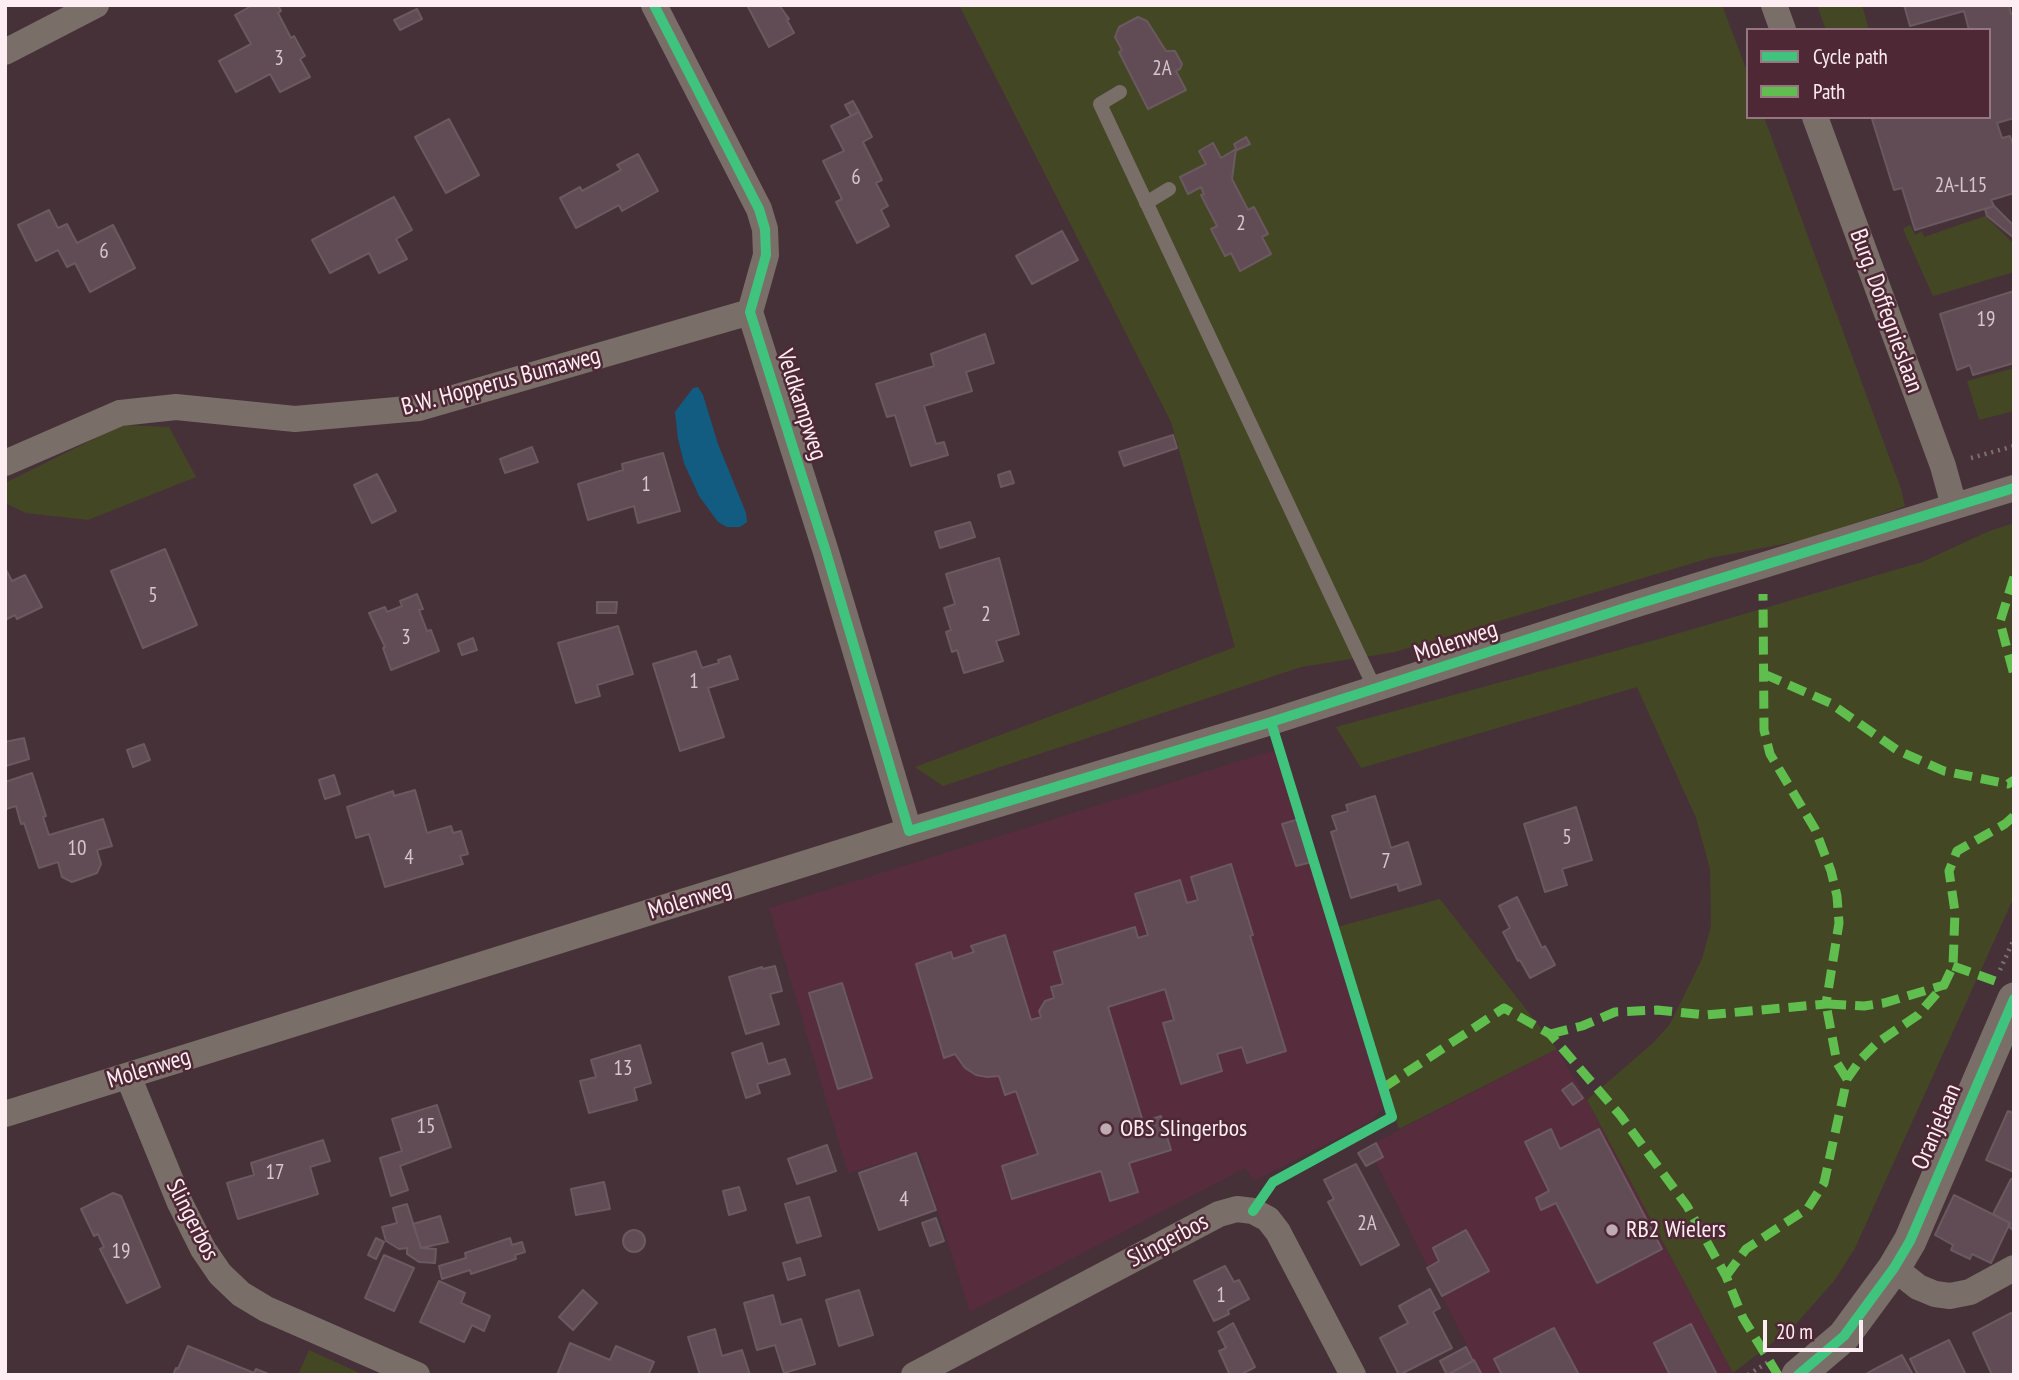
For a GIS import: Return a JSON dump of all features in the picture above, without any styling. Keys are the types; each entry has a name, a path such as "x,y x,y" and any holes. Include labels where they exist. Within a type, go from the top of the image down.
{"street":[{"path":"5,52 96,5"},
{"path":"654,5 753,197 765,229 766,255 750,312"},
{"path":"1774,5 1782,28"},
{"name":"Burg. Doffegnieslaan","path":"1816,119 1943,466 1954,506"},
{"name":"B.W. Hopperus Bumaweg","path":"5,463 120,413 176,407 295,419 419,408 750,312"},
{"name":"Veldkampweg","path":"750,312 826,552 909,831"},
{"name":"Molenweg","path":"5,1114 2014,488"},
{"name":"Oranjelaan","path":"1784,1368 1844,1336 1894,1268 1910,1241 2014,999"},
{"name":"Slingerbos","path":"128,1076 180,1203 202,1249 220,1274 242,1294 266,1308 417,1375"},
{"name":"Slingerbos","path":"914,1375 1219,1214 1237,1209 1261,1215 1268,1219 1278,1232 1353,1375"},
{"path":"1894,1268 1918,1287 1935,1294 1950,1296 1970,1292 2014,1268"}],"lane":[{"path":"1120,92 1100,104 1375,689"},
{"path":"1146,203 1169,189"}],"path":[{"path":"1943,466 2014,446"},
{"path":"1748,1375 1784,1368"}],"shaded area":[{"path":"1275,750 1384,1106 1371,1121 1254,1181 1245,1168 970,1312 919,1152 848,1173 769,908"},
{"path":"1557,1049 1733,1373 1439,1375 1473,1358 1368,1146"}],"green space":[{"path":"959,5 1722,5 1746,69 1746,119 1765,119 1905,506 1820,537 1710,558 1395,652 1301,667 943,786 915,767 1235,647 1171,422"},
{"path":"1817,5 1862,5 1868,28 1825,28"},
{"path":"1985,216 2014,244 2014,272 1933,296 1903,229 1910,225 1915,235 1922,231 1924,237"},
{"path":"2014,368 2014,411 1979,420 1967,381"},
{"path":"122,425 169,427 196,477 88,520 26,513 5,503 5,483"},
{"path":"2014,523 2014,897 1855,1248 1834,1281 1794,1326 1733,1373 1587,1100 1653,1043 1670,1024 1702,959 1711,926 1710,869 1696,818 1637,687 1361,768 1336,727 1652,641 1922,562 1987,532"},
{"path":"1440,899 1557,1049 1399,1129 1337,927"},
{"path":"309,1350 364,1375 298,1375"}],"water":[{"path":"698,387 746,513 747,522 740,527 727,527 718,522 699,496 684,463 675,412 693,388"}],"building":[{"path":"253,5 278,5 281,11 278,13 291,38 294,36 305,56 300,59 310,77 280,92 270,74 236,92 219,61 251,44 235,15"},
{"path":"747,5 779,5 789,19 787,20 794,33 769,47"},
{"path":"1904,5 2009,5 2011,14 2014,13 2014,118 1997,123 2002,138 2010,136 2014,148 2014,193 1991,200 1994,206 1915,230 1902,188 1894,190 1872,119 1991,119 1991,28 1968,28 1964,11 1910,26"},
{"path":"417,9 422,19 400,30 394,20"},
{"path":"1138,17 1147,21 1166,51 1175,51 1182,64 1176,71 1186,90 1148,109 1119,52 1122,50 1115,37 1119,27"},
{"path":"853,101 859,112 851,116 845,105"},
{"path":"859,112 872,137 863,142 882,180 876,183 888,206 881,210 889,226 857,243 836,202 842,199 823,161 844,151 831,126"},
{"path":"449,119 479,175 446,193 415,137"},
{"path":"1246,137 1250,144 1237,150 1234,144"},
{"path":"1213,143 1221,158 1236,149 1232,179 1248,210 1254,207 1268,234 1262,237 1271,254 1240,271 1231,253 1225,256 1211,229 1217,226 1201,195 1204,194 1201,187 1188,194 1180,177 1206,164 1199,151"},
{"path":"638,154 658,191 622,211 619,205 576,228 560,198 580,187 582,191 621,170 617,165"},
{"path":"394,197 412,230 396,239 407,259 379,273 369,253 330,273 312,240"},
{"path":"1994,206 2014,226 2014,238 1987,216 1985,209"},
{"path":"49,210 58,228 67,224 77,243 113,225 135,268 90,292 75,263 67,267 58,250 36,261 18,225"},
{"path":"1062,231 1078,260 1032,284 1016,256"},
{"path":"2014,291 2014,363 1973,375 1970,365 1957,370 1940,314"},
{"path":"985,334 994,363 966,372 972,391 924,406 936,444 944,442 948,455 911,466 895,415 887,417 876,384 934,366 931,354"},
{"path":"1173,435 1177,448 1124,466 1119,452"},
{"path":"532,447 538,462 505,473 500,459"},
{"path":"663,453 680,511 638,523 634,506 588,520 578,484 623,470 622,464"},
{"path":"1010,471 1014,483 1001,487 998,475"},
{"path":"377,474 396,511 372,523 354,485"},
{"path":"970,522 975,537 940,548 935,532"},
{"path":"165,549 197,625 143,648 111,571"},
{"path":"999,558 1019,634 996,641 1003,661 964,673 957,650 952,652 946,632 951,630 944,608 955,604 946,574"},
{"path":"5,568 12,581 25,575 42,607 17,619 15,615 5,620"},
{"path":"417,594 423,609 419,610 427,631 431,630 439,651 391,670 383,648 385,647 369,613 385,607 387,612 402,606 400,601"},
{"path":"597,602 617,602 616,613 597,613"},
{"path":"618,626 633,674 597,685 600,696 576,703 558,643"},
{"path":"473,638 477,650 462,655 458,644"},
{"path":"696,651 702,668 719,663 718,660 730,656 738,679 708,688 724,737 680,751 653,664"},
{"path":"24,738 29,759 6,766 5,742"},
{"path":"144,744 150,760 133,767 127,750"},
{"path":"32,773 46,816 43,817 49,835 103,819 112,846 97,850 101,864 97,873 72,882 62,877 58,862 39,868 16,806 6,809 5,805 5,782"},
{"path":"334,775 340,794 325,799 319,780"},
{"path":"415,790 427,833 451,826 453,833 461,831 468,854 460,856 463,864 385,887 369,834 356,838 347,807 393,791 394,796"},
{"path":"1375,796 1391,848 1408,842 1421,884 1399,891 1397,884 1351,898 1331,832 1337,830 1332,816 1348,811 1346,805"},
{"path":"1576,807 1592,860 1562,869 1567,885 1545,892 1524,824"},
{"path":"1299,819 1312,862 1296,866 1282,824"},
{"path":"1231,864 1286,1051 1247,1063 1242,1047 1217,1054 1222,1071 1181,1084 1163,1023 1174,1020 1165,989 1108,1007 1143,1122 1161,1116 1171,1150 1129,1163 1138,1192 1110,1201 1101,1171 1012,1199 1002,1166 1038,1154 1016,1091 1005,1095 999,1076 976,1075 965,1068 955,1054 944,1058 916,964 951,952 953,959 974,952 971,946 1005,935 1031,1020 1041,1017 1039,1011 1045,1001 1054,998 1051,987 1063,984 1054,952 1135,927 1138,938 1148,935 1135,894 1180,880 1187,903 1198,900 1191,877"},
{"path":"1517,897 1542,948 1545,946 1555,965 1530,978 1503,932 1510,928 1499,906"},
{"path":"775,966 782,991 770,994 779,1024 746,1034 729,977"},
{"path":"842,983 872,1078 838,1089 809,993"},
{"path":"762,1043 768,1064 785,1059 790,1074 757,1084 760,1093 746,1098 732,1053"},
{"path":"640,1045 651,1083 634,1088 637,1100 589,1113 580,1081 596,1077 591,1060"},
{"path":"1572,1083 1583,1098 1573,1105 1562,1090"},
{"path":"437,1105 451,1147 400,1166 408,1190 391,1196 380,1158 402,1151 392,1119"},
{"path":"2008,1111 2014,1113 2014,1172 1986,1160"},
{"path":"1551,1129 1560,1149 1599,1129 1662,1249 1597,1283 1556,1203 1541,1210 1536,1198 1549,1191 1525,1142"},
{"path":"323,1140 330,1161 310,1167 318,1194 238,1219 227,1183 254,1175 251,1163"},
{"path":"1376,1143 1383,1157 1366,1166 1358,1153"},
{"path":"827,1145 836,1171 797,1184 788,1159"},
{"path":"916,1153 936,1210 879,1230 859,1173"},
{"path":"1356,1164 1399,1245 1361,1265 1328,1202 1334,1199 1324,1180"},
{"path":"2011,1179 2014,1180 2014,1231 2008,1226 2010,1223 1993,1214"},
{"path":"604,1182 610,1209 576,1215 571,1189"},
{"path":"739,1187 746,1210 729,1215 723,1191"},
{"path":"113,1193 121,1196 160,1287 127,1303 100,1249 104,1247 98,1234 94,1236 81,1209"},
{"path":"1954,1195 2010,1223 1991,1263 1972,1254 1970,1259 1951,1250 1953,1245 1935,1235"},
{"path":"809,1197 821,1236 797,1243 785,1204"},
{"path":"407,1204 421,1248 436,1249 435,1263 419,1262 407,1254 407,1248 399,1249 386,1241 382,1227 397,1223 393,1208"},
{"path":"440,1216 448,1242 421,1248 413,1224"},
{"path":"936,1218 944,1241 930,1246 922,1223"},
{"path":"634,1230 642,1233 645,1241 642,1249 634,1252 626,1249 623,1241 626,1233"},
{"path":"1466,1230 1489,1271 1442,1296 1427,1268 1439,1261 1433,1248"},
{"path":"376,1238 384,1242 376,1259 368,1255"},
{"path":"510,1238 512,1245 522,1242 525,1252 515,1255 516,1259 471,1274 470,1270 442,1279 439,1266 466,1258 465,1253"},
{"path":"384,1255 414,1268 394,1311 365,1298"},
{"path":"800,1258 805,1275 788,1280 783,1263"},
{"path":"1225,1266 1234,1282 1239,1280 1249,1299 1214,1321 1194,1281"},
{"path":"439,1281 465,1293 461,1303 490,1316 484,1331 472,1325 464,1342 420,1322"},
{"path":"1430,1289 1440,1308 1433,1312 1452,1348 1399,1375 1380,1338 1408,1323 1399,1306"},
{"path":"583,1290 597,1303 573,1330 559,1317"},
{"path":"859,1290 873,1335 839,1346 826,1300"},
{"path":"773,1295 781,1325 801,1319 815,1364 784,1373 775,1345 757,1350 744,1303"},
{"path":"2011,1313 2014,1317 2014,1375 1992,1375 1973,1333"},
{"path":"1233,1323 1255,1367 1240,1375 1230,1375 1219,1351 1226,1348 1218,1332"},
{"path":"1691,1324 1717,1375 1670,1375 1654,1343"},
{"path":"1554,1328 1579,1375 1502,1375 1494,1359"},
{"path":"715,1329 722,1356 742,1350 750,1375 700,1375 688,1337"},
{"path":"1949,1340 1966,1375 1918,1375 1910,1359"},
{"path":"570,1343 610,1360 616,1346 654,1362 648,1375 557,1375"},
{"path":"188,1346 254,1373 256,1369 271,1375 173,1375"},
{"path":"1466,1347 1473,1361 1447,1375 1440,1361"},
{"path":"1902,1355 1913,1375 1864,1375 1873,1370"},
{"path":"1474,1360 1482,1375 1448,1375 1472,1361"}],"marked path":[{"path":"2014,577 2000,622 2014,675"},
{"path":"1550,1034 1582,1026 1615,1012 1657,1010 1706,1015 1826,1004 1839,923 1837,896 1815,829 1770,754 1764,730 1763,594"},
{"path":"1764,674 1830,703 1897,750 1944,771 2008,784 2014,780"},
{"path":"1726,1276 1746,1249 1808,1208 1824,1183 1847,1079 1877,1043 1918,1015 1944,985 1953,966 1955,912 1949,871 1957,851 2005,824 2014,816"},
{"path":"1953,966 1995,981"},
{"path":"1847,1079 1837,1063 1826,1004 1864,1006 1884,1003 1944,985"},
{"path":"1383,1088 1504,1008 1550,1034 1620,1115 1687,1206 1726,1276 1743,1318 1778,1375"}],"cycle path":[{"path":"654,5 759,209 765,229 766,255 750,312 826,552 909,831 1271,722 1631,606 2014,488"},
{"path":"1253,1211 1273,1182 1392,1117 1271,722"},
{"path":"1798,1375 1844,1336 1894,1268 1910,1241 2014,999"}],"place":[{"name":"OBS Slingerbos","path":"1106,1129"},
{"name":"RB2 Wielers","path":"1612,1230"}]}
